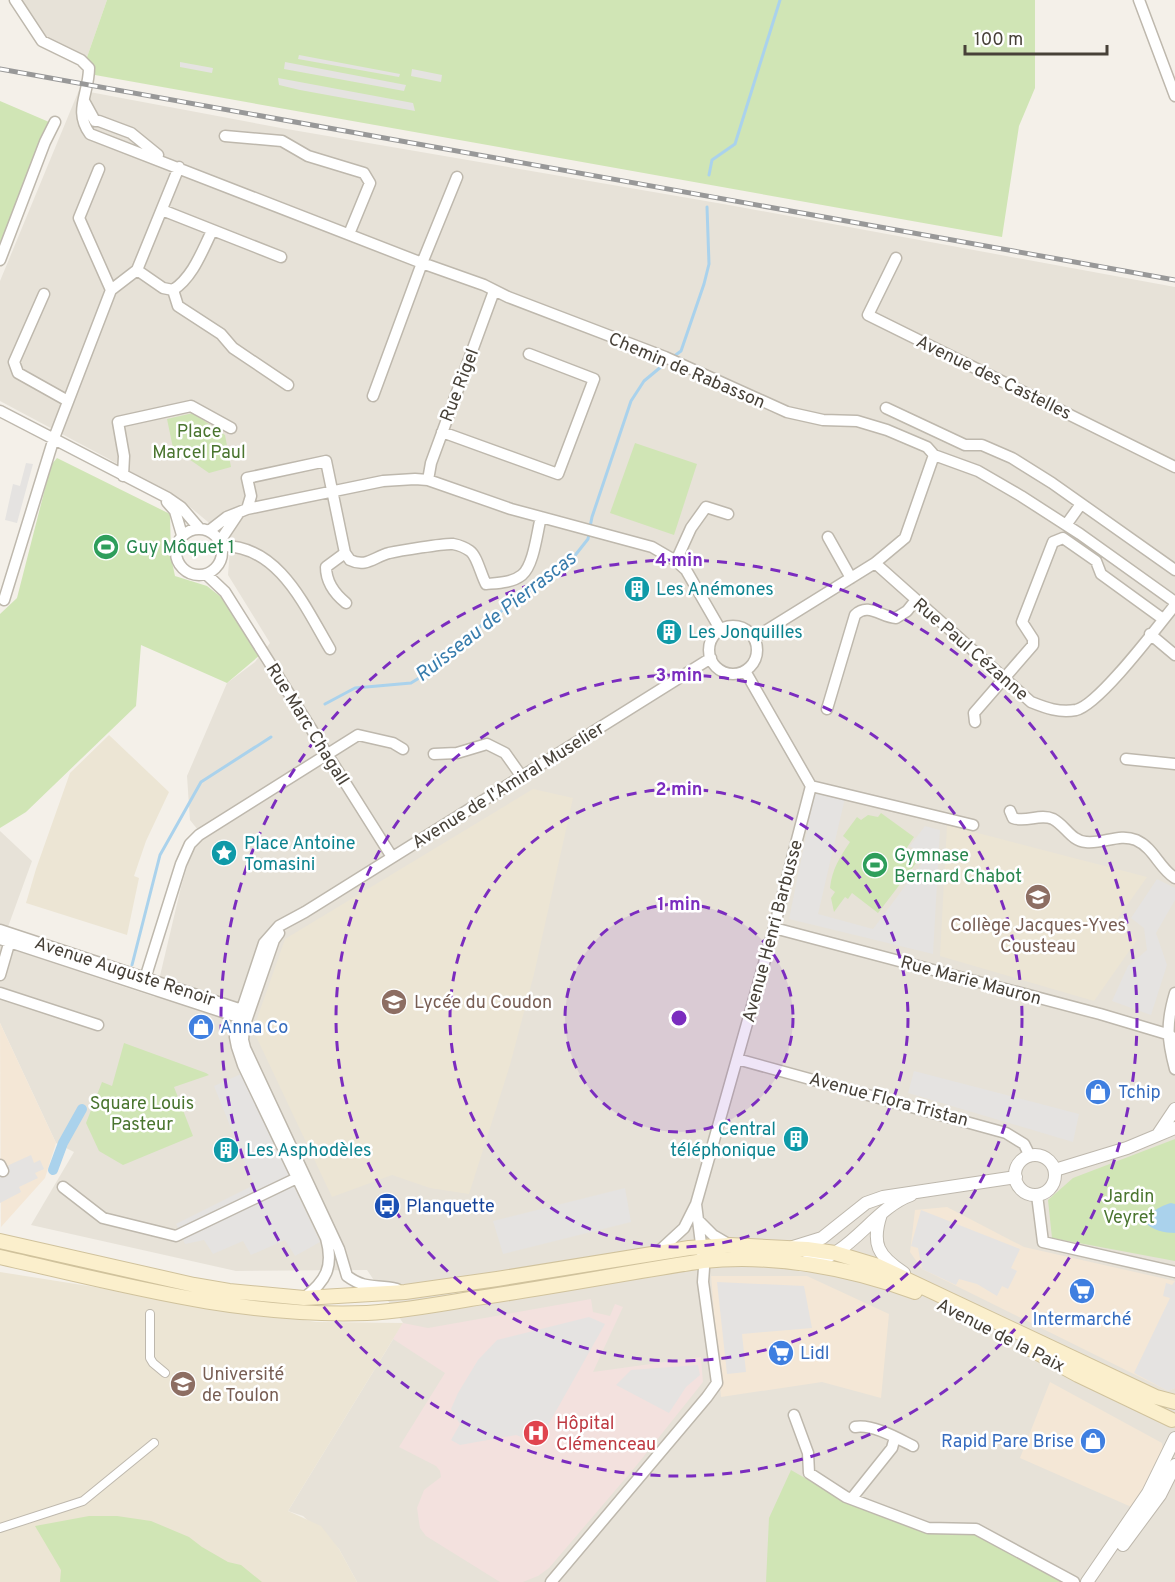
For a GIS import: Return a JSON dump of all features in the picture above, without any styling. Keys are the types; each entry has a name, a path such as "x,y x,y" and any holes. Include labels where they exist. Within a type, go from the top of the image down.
{"main road":[{"path":"0,1241 194,1285 229,1291 304,1298 405,1292 658,1253 696,1255"},
{"name":"Avenue de la Paix","path":"696,1255 730,1245 792,1247 835,1253 878,1266 1156,1397 1175,1402"},
{"name":"Avenue de la Paix","path":"696,1255 728,1259 771,1260 865,1275 927,1297 1078,1375 1174,1418"},
{"path":"0,1257 185,1298 284,1311 346,1313 413,1308 535,1290 696,1255"}],"street":[{"path":"15,0 42,41 81,60 89,68 81,114 83,124 90,134"},
{"path":"1139,0 1175,96"},
{"path":"84,101 95,121 91,125 90,134"},
{"name":"Chemin de Rabasson","path":"95,121 131,133 147,148 179,167"},
{"path":"0,260 45,142 55,122"},
{"name":"Chemin de Rabasson","path":"90,134 484,285 494,291 662,357 787,412 824,420 856,421 927,447 934,455 978,471 1021,495 1175,603"},
{"path":"225,136 282,141 308,156 364,173 370,183 349,234"},
{"path":"4,600 54,438 111,290 137,270 179,167"},
{"path":"99,169 79,218 111,290"},
{"path":"373,396 422,263 457,177"},
{"path":"162,210 281,257"},
{"path":"137,270 164,288 173,290 182,285 212,231"},
{"name":"Avenue des Castelles","path":"896,258 868,315 1175,467"},
{"path":"173,290 178,306 221,334 233,348 288,385"},
{"name":"Rue Rigel","path":"428,480 431,463 494,291"},
{"path":"44,294 14,362 18,373 68,401"},
{"path":"442,432 558,474 594,379 528,354"},
{"path":"123,476 124,456 118,422 191,406 231,428"},
{"path":"886,408 965,445 982,445 1012,458 1175,570"},
{"path":"0,411 168,498 221,544 250,550 278,568 330,649"},
{"path":"754,638 875,563 905,537 931,470 934,455"},
{"path":"541,517 530,563 522,575 506,583 486,584 472,552 452,544 387,554 374,561 360,563 350,560 345,553 333,492 326,461 247,478 251,496 243,510 227,527 221,544 222,557 217,567 207,574 193,574 181,567 176,554 178,541 192,529 204,529 243,510 333,492 383,481 428,480 541,517 652,547 676,561 686,570 720,630"},
{"path":"160,495 175,511 182,536"},
{"path":"1066,525 1081,504"},
{"path":"676,561 691,528 706,507 728,514"},
{"path":"828,537 851,578"},
{"path":"975,722 974,713 1033,645 1033,639 1022,622 1053,542 1063,538 1096,561 1101,574 1163,619"},
{"path":"345,553 326,567 326,572 337,596 346,603"},
{"name":"Rue Paul Cézanne","path":"875,563 1031,702 1054,711 1078,710 1098,696 1175,603"},
{"name":"Rue Marc Chagall","path":"217,567 225,592"},
{"name":"Rue Marc Chagall","path":"207,574 225,592 392,857"},
{"path":"826,709 855,615 859,611 870,609 896,618 907,611 915,601"},
{"path":"728,626 743,628 754,638 758,650 757,656 745,671 726,673 719,669 711,658 709,652 712,639 720,630 728,626"},
{"path":"1150,634 1175,655"},
{"name":"Avenue de l'Amiral Muselier","path":"244,1015 264,943 279,926 305,912 711,658"},
{"path":"745,671 811,786 972,825"},
{"path":"144,981 181,864 190,844 207,829 358,735 393,743 403,749"},
{"path":"434,754 457,753 487,744 504,753 522,777"},
{"path":"1126,759 1175,764"},
{"name":"Avenue Henri Barbusse","path":"658,1253 684,1228 696,1204 774,928 811,786"},
{"path":"1010,811 1013,818 1019,820 1047,817 1054,820 1076,840 1083,842 1126,837 1140,842 1153,853 1166,872 1175,878"},
{"name":"Rue Marie Mauron","path":"774,928 1100,1014 1167,1034"},
{"name":"Avenue Auguste Renoir","path":"0,930 7,938 244,1015"},
{"path":"0,975 7,938"},
{"path":"0,993 98,1025"},
{"path":"1175,993 1169,1012 1167,1034 1175,1069"},
{"path":"244,1015 235,1037 237,1047 329,1249 328,1313"},
{"path":"244,1015 245,1048 339,1249 344,1271 346,1313"},
{"path":"1167,1034 1174,1039 1175,1044"},
{"name":"Avenue Flora Tristan","path":"737,1059 1006,1132 1024,1144 1030,1156"},
{"path":"1158,1134 1175,1109 1175,1100"},
{"path":"1055,1170 1127,1148 1175,1128"},
{"path":"1030,1156 1043,1156 1055,1170 1055,1177 1049,1189 1037,1195 1021,1188 1016,1177 1021,1162 1030,1156"},
{"path":"792,1247 822,1238 866,1203 883,1197 1016,1177"},
{"path":"63,1187 103,1218 176,1236 297,1178"},
{"path":"771,1260 819,1261 835,1253 881,1214 907,1197 921,1192"},
{"path":"1037,1195 1043,1242 1175,1272"},
{"name":"Avenue Henri Barbusse","path":"696,1204 698,1220 696,1255"},
{"path":"881,1214 876,1240 881,1254 894,1267 927,1288"},
{"path":"698,1220 713,1235 730,1245"},
{"path":"551,1582 717,1383 703,1282 696,1255 684,1228"},
{"path":"304,1298 319,1286 328,1270"},
{"path":"344,1271 360,1285 385,1286 405,1292"},
{"path":"150,1314 150,1358 153,1364 165,1373"},
{"path":"794,1415 808,1453 809,1473 846,1497 928,1528 976,1529 1074,1582"},
{"path":"855,1427 862,1426 895,1437 913,1446"},
{"path":"852,1498 892,1448 895,1437"},
{"path":"1087,1582 1136,1512 1165,1486 1175,1438"},
{"path":"0,1528 83,1501 154,1443"},
{"path":"1096,1582 1148,1512 1175,1465"}],"shaded area":[{"path":"19,0 107,0 86,60 45,39"},
{"path":"299,55 400,74 399,77 298,59"},
{"path":"180,62 213,68 212,73 180,67"},
{"path":"285,62 406,85 404,91 284,69"},
{"path":"412,69 442,75 441,82 411,76"},
{"path":"278,78 413,103 415,111 279,85"},
{"path":"79,90 281,128 729,205 1175,287 1175,1582 357,1582 339,1549 303,1516 288,1511 403,1323 367,1270 236,1271 31,1225 74,1152 56,1143 0,1023 0,831 32,861 1,946 155,997 181,887 198,830 190,820 187,776 227,683 255,662 270,643 228,575 230,549 208,522 184,502 0,401 0,281"},
{"path":"26,463 33,464 17,523 5,520 13,484 20,486"},
{"path":"109,735 169,792 146,841 134,876 139,878 127,935 26,903 70,773"},
{"name":"Lycée du Coudon","path":"533,789 573,798 534,974 510,1065 469,1194 430,1188 392,1175 332,1197 253,1030 285,939"},
{"path":"815,792 845,798 818,914 873,929 926,858 910,846 925,826 940,830 933,954 789,919"},
{"name":"Collège Jacques-Yves Cousteau","path":"947,825 1147,877 1118,918 1137,940 1094,1001 940,956"},
{"path":"1157,879 1175,888 1175,900 1156,933 1167,965 1151,1015 1112,1001 1128,966 1147,950 1144,928 1131,918"},
{"path":"0,1023 56,1143 45,1178 1,1227"},
{"path":"914,1071 1079,1114 1073,1142 908,1093"},
{"path":"241,1074 320,1242 295,1256 285,1240 251,1255 243,1241 213,1254 204,1240 185,1244 176,1224 254,1185 214,1086"},
{"path":"31,1155 34,1163 40,1160 44,1169 35,1173 38,1178 19,1187 21,1192 0,1203 0,1175 9,1165"},
{"path":"625,1188 631,1222 503,1254 493,1221"},
{"path":"947,1207 1024,1247 1175,1281 1175,1388 1168,1391 922,1269 910,1252 915,1210"},
{"path":"921,1210 1020,1249 1011,1268 1017,1271 1008,1289 1002,1286 997,1296 977,1284 959,1279 956,1285 922,1269 918,1248 911,1246"},
{"name":"Université de Toulon","path":"0,1272 316,1322 403,1323 288,1511 321,1526 339,1549 357,1582 0,1582"},
{"path":"711,1276 807,1276 889,1314 881,1398 822,1382 721,1397"},
{"path":"1175,1281 1175,1388 1168,1391 1134,1373 1170,1298 1163,1296 1166,1283 1172,1285"},
{"path":"717,1282 804,1286 812,1328 742,1334 746,1372 727,1374"},
{"name":"Hôpital Clémenceau","path":"591,1299 593,1312 610,1316 615,1304 623,1307 593,1372 701,1357 703,1382 636,1466 549,1568 538,1576 523,1582 500,1582 426,1536 420,1528 417,1508 424,1490 441,1477 440,1471 436,1466 399,1447 445,1373 393,1339 403,1323 428,1328"},
{"path":"589,1317 605,1324 538,1443 516,1435 460,1445 451,1440 460,1424 451,1409 458,1393 478,1360 497,1340"},
{"path":"698,1365 700,1375 686,1387 669,1413 616,1385 631,1370"},
{"path":"1050,1382 1162,1443 1164,1458 1136,1509 1020,1458"}],"green space":[{"path":"107,0 1035,0 1035,88 1019,126 1002,237 95,75 86,60"},
{"path":"0,101 49,122 0,243"},
{"name":"Place Marcel Paul","path":"193,413 225,435 231,467 209,473 173,448 167,419"},
{"path":"635,443 697,464 674,535 610,513"},
{"path":"57,458 170,514 171,557 175,576 207,586 221,597 260,655 227,683 141,645 136,706 26,812 0,828 0,614 17,598 51,465"},
{"name":"Gymnase Bernard Chabot","path":"881,813 914,837 904,852 917,862 878,913 852,893 848,899 845,897 834,912 831,898 835,892 830,888 831,881 837,864 850,842 843,836 857,817 861,820 868,815 878,817"},
{"name":"Square Louis Pasteur","path":"124,1043 209,1075 174,1087 193,1136 123,1165 99,1151 86,1123 102,1082 112,1086"},
{"name":"Jardin Veyret","path":"1175,1139 1175,1261 1052,1238 1048,1200 1073,1178"},
{"path":"791,1470 845,1501 929,1534 978,1534 1064,1582 766,1582 769,1518"},
{"path":"89,1516 117,1516 151,1521 189,1537 228,1562 241,1565 262,1582 60,1582 61,1570 35,1526"}],"water":[{"path":"1171,1203 1175,1204 1175,1233 1159,1231 1146,1223 1152,1213"}],"waterway":[{"name":"Ruisseau de Pierrascas","path":"709,175 712,160 735,144 780,0"},
{"name":"Ruisseau de Pierrascas","path":"673,357 681,351 709,264 707,207"},
{"name":"Ruisseau de Pierrascas","path":"590,527 631,401 644,381 668,361"},
{"name":"Ruisseau de Pierrascas","path":"325,704 355,688 411,683 424,675 444,652 569,563 588,539 589,534"},
{"name":"Ruisseau de Pierrascas","path":"132,965 160,855 201,782 271,737"},
{"name":"Ruisseau de Pierrascas","path":"53,1170 63,1143 82,1109"}],"railway":[{"path":"0,69 1175,280"}],"place":[{"name":"Guy Môquet 1","path":"106,547"},
{"name":"Les Anémones","path":"637,589"},
{"name":"Les Jonquilles","path":"669,632"},
{"name":"Place Antoine Tomasini","path":"224,853"},
{"name":"Gymnase Bernard Chabot","path":"875,865"},
{"name":"Collège Jacques-Yves Cousteau","path":"1038,897"},
{"name":"Lycée du Coudon","path":"394,1002"},
{"name":"Anna Co","path":"201,1027"},
{"name":"Tchip","path":"1098,1092"},
{"name":"Central téléphonique","path":"796,1139"},
{"name":"Les Asphodèles","path":"226,1150"},
{"name":"Planquette","path":"387,1206"},
{"name":"Intermarché","path":"1082,1291"},
{"name":"Lidl","path":"781,1353"},
{"name":"Université de Toulon","path":"183,1384"},
{"name":"Hôpital Clémenceau","path":"536,1433"},
{"name":"Rapid Pare Brise","path":"1093,1441"}]}
